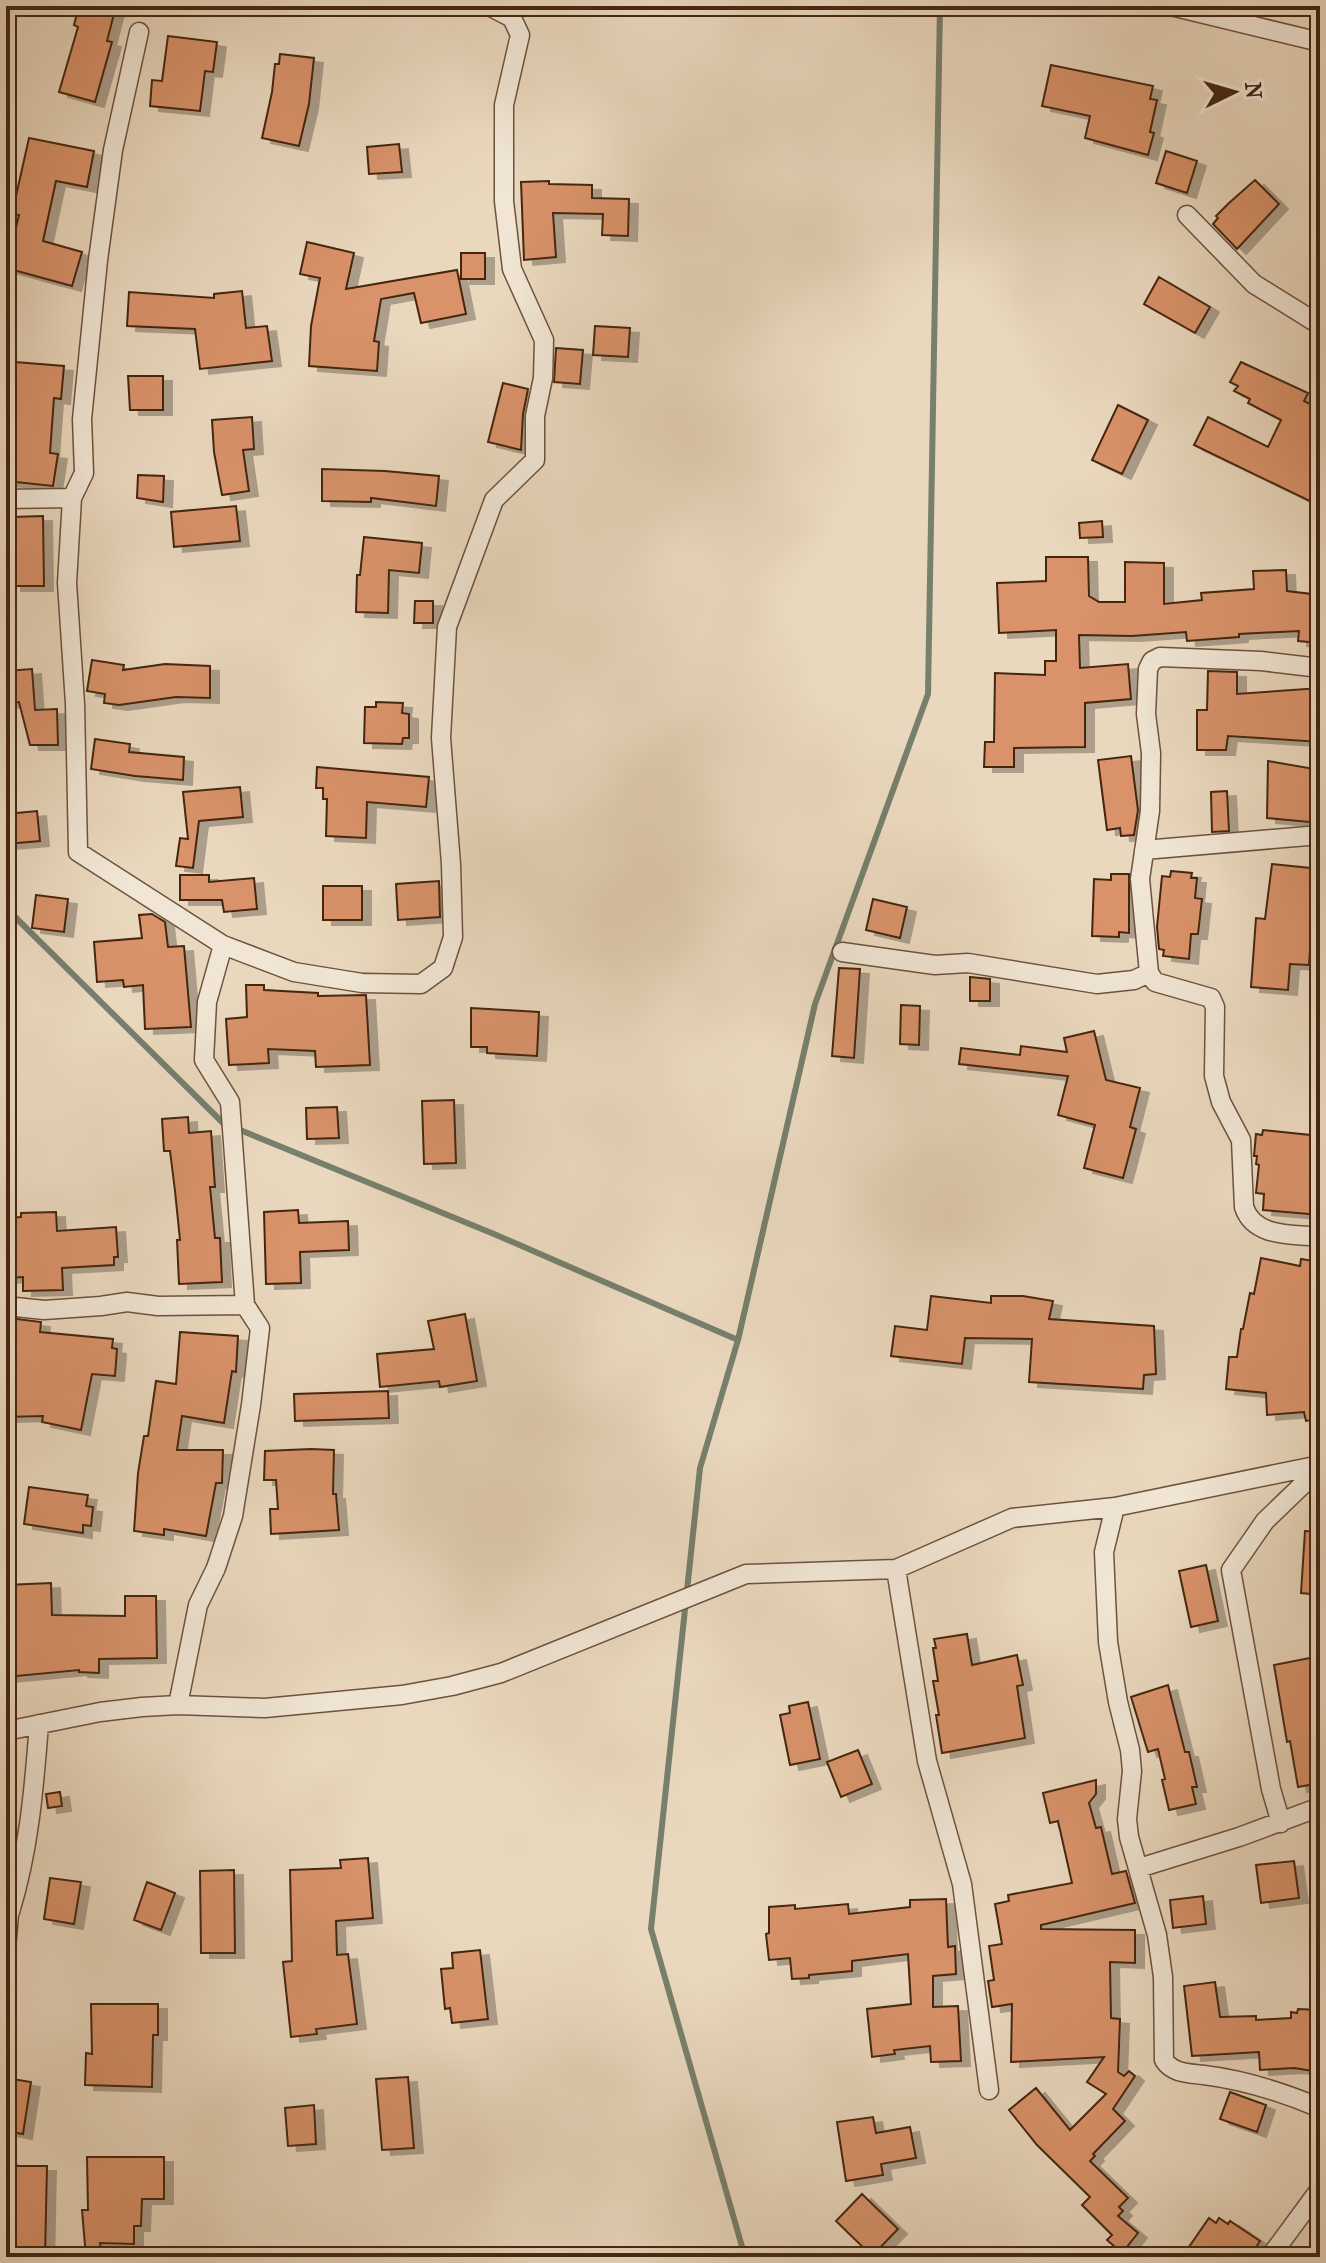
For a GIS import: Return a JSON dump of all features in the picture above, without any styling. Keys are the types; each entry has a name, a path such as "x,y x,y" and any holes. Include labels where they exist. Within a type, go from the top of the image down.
{"street":[{"path":"139,32 109,182 87,351 82,419 84,473 72,498 67,583 75,704 78,852 223,945 294,972 362,983 421,984 443,968 453,937 441,738 447,627 494,500 535,460 535,416 543,378 544,340 512,269 504,201 504,105 520,35 512,18 489,6"},
{"path":"1171,6 1320,42"},
{"path":"1187,215 1254,284 1320,325"},
{"path":"6,499 72,498"},
{"path":"1320,668 1261,661 1160,657 1152,661 1148,669 1146,714 1151,753 1150,811 1140,879 1149,973 1155,982 1211,998 1215,1007 1214,1076 1221,1102 1241,1140 1247,1217 1258,1227 1272,1232 1320,1237"},
{"path":"1144,850 1320,835"},
{"path":"178,1705 198,1605 216,1568 233,1516 260,1328 245,1305 230,1102 204,1060 207,1002 223,945"},
{"path":"842,952 935,965 968,963 1097,984 1134,980 1149,973"},
{"path":"6,1306 44,1310 127,1302 158,1306 245,1305"},
{"path":"6,1731 100,1712 178,1705 265,1708 402,1695 452,1686 501,1673 746,1574 896,1569 1012,1518 1115,1507 1320,1466"},
{"path":"1281,1823 1271,1789 1231,1570 1265,1521 1320,1466"},
{"path":"1115,1507 1104,1552 1108,1642 1130,1750 1129,1837 1157,1935 1163,1977 1163,2051 1167,2065 1180,2072 1233,2079 1276,2090 1320,2108"},
{"path":"896,1569 927,1761 962,1884 989,2090"},
{"path":"6,1949 10,1912 23,1869 33,1808 39,1724"},
{"path":"1139,1868 1281,1823 1320,1807"},
{"path":"6,1884 10,1912"},
{"path":"1270,2257 1320,2189"}],"building":[{"path":"79,6 116,6 107,41 112,42 95,102 59,92 78,27 74,25"},
{"path":"168,36 217,42 213,72 205,71 200,111 150,106 152,80 162,81"},
{"path":"280,54 314,58 309,104 299,146 262,138 275,64 279,64"},
{"path":"1051,65 1153,86 1150,99 1157,100 1148,155 1085,138 1090,116 1042,106"},
{"path":"29,138 94,151 87,187 56,181 43,241 82,252 72,286 6,268 19,215 12,214"},
{"path":"399,144 402,172 369,174 367,147"},
{"path":"1166,151 1197,161 1187,193 1156,183"},
{"path":"1255,180 1279,204 1237,249 1213,224 1218,218 1216,216"},
{"path":"549,181 549,184 592,185 592,198 629,199 628,236 602,235 603,214 553,213 556,257 524,260 521,182"},
{"path":"307,242 354,253 346,289 457,270 466,314 421,323 414,293 381,299 374,341 379,342 377,371 309,366 311,326 320,278 300,274"},
{"path":"461,253 485,253 485,279 461,279"},
{"path":"1159,277 1210,307 1195,333 1144,304"},
{"path":"242,291 246,328 267,326 272,361 200,369 195,329 127,326 129,292 214,298 214,294"},
{"path":"595,326 630,328 628,357 593,355"},
{"path":"556,348 583,350 580,384 554,382"},
{"path":"15,362 64,366 61,399 54,398 50,453 58,454 53,486 6,481 6,406 11,406"},
{"path":"1241,362 1308,393 1304,401 1320,409 1320,506 1194,445 1208,417 1268,447 1281,420 1248,403 1250,399 1234,391 1238,386 1230,382"},
{"path":"128,376 163,376 163,410 130,410"},
{"path":"503,383 528,389 521,450 488,442"},
{"path":"1118,405 1148,420 1122,474 1092,460"},
{"path":"252,417 254,449 243,450 249,491 222,495 212,420"},
{"path":"322,469 439,476 436,506 371,498 371,502 322,501"},
{"path":"138,475 164,476 163,502 137,498"},
{"path":"236,506 240,541 174,547 171,512"},
{"path":"43,516 44,586 12,586 12,517"},
{"path":"1102,521 1103,537 1080,538 1079,523"},
{"path":"364,537 422,543 419,573 389,570 388,613 356,612 357,575 360,575"},
{"path":"1046,557 1088,557 1089,596 1099,602 1125,602 1125,562 1164,563 1164,604 1202,600 1201,593 1254,589 1253,571 1286,570 1287,591 1320,595 1320,643 1298,641 1299,631 1187,641 1186,632 1132,636 1079,635 1080,668 1128,664 1131,699 1085,703 1085,747 1014,748 1014,767 984,767 985,742 994,742 995,673 1045,675 1045,661 1056,661 1056,630 999,633 997,583 1046,581"},
{"path":"415,601 433,601 433,623 414,623"},
{"path":"92,660 124,665 123,670 165,664 210,666 210,698 176,697 119,705 104,703 105,694 87,691"},
{"path":"32,669 35,710 57,709 58,745 30,745 19,702 6,703 6,671"},
{"path":"1208,671 1237,672 1237,694 1320,688 1320,742 1228,736 1226,750 1197,750 1197,710 1207,710"},
{"path":"376,702 403,703 402,713 409,714 409,738 403,738 402,744 364,743 365,707 376,707"},
{"path":"95,739 130,744 129,752 184,757 183,780 91,769"},
{"path":"1131,756 1138,810 1134,835 1121,836 1120,828 1107,830 1098,760"},
{"path":"1268,761 1320,770 1320,823 1267,818"},
{"path":"317,767 429,777 426,807 367,802 366,838 326,836 327,799 323,799 323,788 316,788"},
{"path":"240,787 243,817 199,821 193,868 176,866 180,838 188,839 183,792"},
{"path":"1227,791 1229,831 1212,832 1211,792"},
{"path":"37,811 40,841 6,844 6,814"},
{"path":"1272,864 1320,869 1320,952 1310,950 1309,965 1290,964 1288,990 1251,987 1256,918 1265,919"},
{"path":"1171,871 1192,873 1191,878 1197,878 1195,898 1202,899 1198,934 1191,934 1189,959 1163,956 1164,950 1159,949 1157,927 1162,876 1170,877"},
{"path":"1111,874 1129,874 1129,933 1119,932 1119,937 1092,936 1094,879 1111,880"},
{"path":"180,875 209,875 209,882 254,878 257,909 224,912 222,900 180,900"},
{"path":"439,881 440,917 398,920 396,884"},
{"path":"323,886 362,886 362,920 323,920"},
{"path":"36,895 68,899 64,932 32,928"},
{"path":"873,899 907,907 900,938 866,930"},
{"path":"152,914 165,922 168,947 184,946 191,1027 145,1029 143,985 124,987 123,980 97,982 94,942 142,938 139,915"},
{"path":"839,968 860,969 854,1058 832,1056"},
{"path":"970,977 990,979 990,1001 970,1001"},
{"path":"246,985 264,985 264,990 318,993 318,996 366,995 370,1065 316,1067 315,1051 268,1049 269,1063 229,1065 226,1019 247,1017"},
{"path":"901,1005 920,1006 919,1045 900,1044"},
{"path":"471,1008 539,1012 537,1056 487,1053 487,1047 471,1047"},
{"path":"1094,1031 1106,1080 1140,1088 1130,1127 1136,1129 1123,1178 1084,1168 1095,1125 1058,1115 1068,1076 959,1064 961,1048 1020,1055 1021,1046 1067,1052 1064,1038"},
{"path":"454,1100 456,1163 424,1164 422,1101"},
{"path":"337,1107 339,1138 307,1139 306,1108"},
{"path":"188,1117 189,1133 211,1131 215,1187 210,1187 215,1238 220,1238 222,1282 179,1284 177,1240 180,1240 175,1191 170,1151 164,1151 162,1119"},
{"path":"1263,1130 1320,1136 1320,1215 1263,1210 1264,1194 1256,1193 1259,1165 1256,1164 1257,1156 1254,1156 1256,1134 1262,1135"},
{"path":"298,1210 299,1223 348,1221 349,1250 300,1252 301,1283 266,1284 264,1212"},
{"path":"56,1212 57,1231 116,1227 118,1257 114,1257 114,1265 62,1268 63,1290 23,1291 23,1277 6,1278 6,1218 21,1217 21,1213"},
{"path":"1261,1258 1300,1266 1301,1259 1320,1262 1320,1419 1306,1421 1304,1412 1267,1415 1266,1393 1226,1389 1229,1357 1237,1357 1241,1329 1250,1293 1254,1294"},
{"path":"931,1296 991,1303 991,1296 1023,1296 1053,1301 1049,1319 1154,1326 1156,1374 1144,1375 1143,1389 1029,1382 1032,1339 965,1338 962,1364 891,1356 895,1326 927,1330"},
{"path":"465,1314 477,1381 440,1387 439,1381 380,1387 377,1354 434,1349 428,1321"},
{"path":"9,1318 41,1322 40,1332 113,1339 112,1348 117,1349 115,1376 92,1374 81,1430 42,1422 43,1416 6,1417"},
{"path":"180,1332 238,1336 236,1372 232,1371 224,1423 182,1416 177,1450 223,1450 222,1483 216,1483 206,1536 164,1529 164,1535 134,1531 138,1473 144,1436 148,1436 156,1381 176,1384"},
{"path":"388,1391 389,1418 295,1421 294,1394"},
{"path":"334,1450 333,1494 336,1494 339,1530 271,1534 270,1509 278,1509 276,1480 264,1480 265,1451"},
{"path":"29,1487 88,1495 86,1506 93,1507 91,1526 83,1525 83,1533 24,1524"},
{"path":"1305,1531 1320,1532 1320,1595 1301,1593"},
{"path":"1206,1565 1218,1621 1191,1627 1179,1571"},
{"path":"51,1583 52,1615 125,1616 125,1596 156,1596 157,1658 99,1659 99,1673 79,1670 6,1677 6,1585"},
{"path":"967,1634 972,1665 1017,1655 1023,1685 1017,1686 1025,1738 942,1753 933,1681 938,1681 934,1639"},
{"path":"1320,1656 1320,1783 1298,1787 1274,1665"},
{"path":"1168,1685 1197,1787 1192,1787 1196,1804 1169,1810 1158,1749 1148,1752 1131,1697"},
{"path":"808,1702 820,1759 790,1765 780,1715 790,1713 789,1706"},
{"path":"858,1750 872,1784 841,1797 827,1762"},
{"path":"1096,1780 1096,1794 1089,1803 1096,1828 1101,1827 1112,1874 1126,1871 1135,1903 1041,1925 1041,1929 1135,1930 1135,1963 1110,1962 1111,2018 1120,2019 1118,2072 1124,2076 1129,2071 1135,2076 1113,2109 1125,2121 1090,2161 1128,2198 1119,2207 1123,2211 1118,2216 1138,2233 1122,2253 1107,2240 1112,2235 1082,2205 1090,2197 1037,2145 1009,2110 1036,2088 1070,2130 1106,2094 1087,2082 1104,2057 1011,2062 1012,2004 992,2007 988,1981 994,1980 989,1946 1002,1944 995,1904 1009,1901 1008,1895 1072,1883 1058,1821 1050,1823 1043,1793"},
{"path":"60,1792 62,1806 48,1808 46,1794"},
{"path":"368,1858 373,1918 336,1921 337,1955 348,1954 357,2024 316,2029 317,2034 291,2037 283,1962 292,1961 290,1870 341,1868 340,1860"},
{"path":"1294,1861 1299,1898 1261,1903 1256,1865"},
{"path":"234,1870 235,1953 201,1953 200,1871"},
{"path":"50,1878 81,1882 74,1924 44,1919"},
{"path":"147,1882 175,1893 161,1930 134,1920"},
{"path":"1203,1896 1206,1924 1173,1928 1170,1900"},
{"path":"946,1899 948,1947 955,1946 956,1974 933,1976 933,2007 958,2006 961,2061 931,2062 930,2046 894,2050 895,2054 872,2057 867,2009 911,2004 908,1954 852,1961 852,1971 792,1979 790,1958 769,1960 766,1934 769,1933 769,1907 795,1905 795,1909 848,1904 849,1914 910,1907 910,1900"},
{"path":"480,1950 488,2019 452,2023 450,2008 445,2009 441,1969 453,1968 452,1953"},
{"path":"1215,1982 1220,2017 1256,2016 1256,2020 1291,2018 1291,2012 1297,2013 1298,2009 1320,2010 1320,2072 1294,2068 1260,2070 1259,2052 1192,2056 1184,1986"},
{"path":"91,2004 158,2004 158,2035 153,2035 152,2087 85,2085 86,2053 92,2054"},
{"path":"408,2077 414,2148 382,2150 376,2079"},
{"path":"6,2078 31,2082 23,2134 6,2131"},
{"path":"1230,2092 1266,2105 1257,2132 1220,2119"},
{"path":"314,2105 316,2144 288,2146 285,2108"},
{"path":"873,2117 876,2133 910,2127 916,2158 881,2164 883,2175 846,2181 837,2122"},
{"path":"87,2157 164,2157 164,2199 142,2199 141,2226 134,2226 134,2244 100,2243 102,2257 86,2257 82,2210 88,2210"},
{"path":"6,2158 17,2166 47,2166 45,2257 6,2257"},
{"path":"862,2194 898,2229 872,2256 836,2221"},
{"path":"1209,2218 1216,2223 1219,2218 1228,2224 1230,2221 1260,2241 1250,2257 1182,2257"}],"waterway":[{"path":"745,2257 651,1929 700,1468 738,1340 815,1004 928,694 940,6"},
{"path":"6,908 223,1123 494,1234 738,1340"}]}
